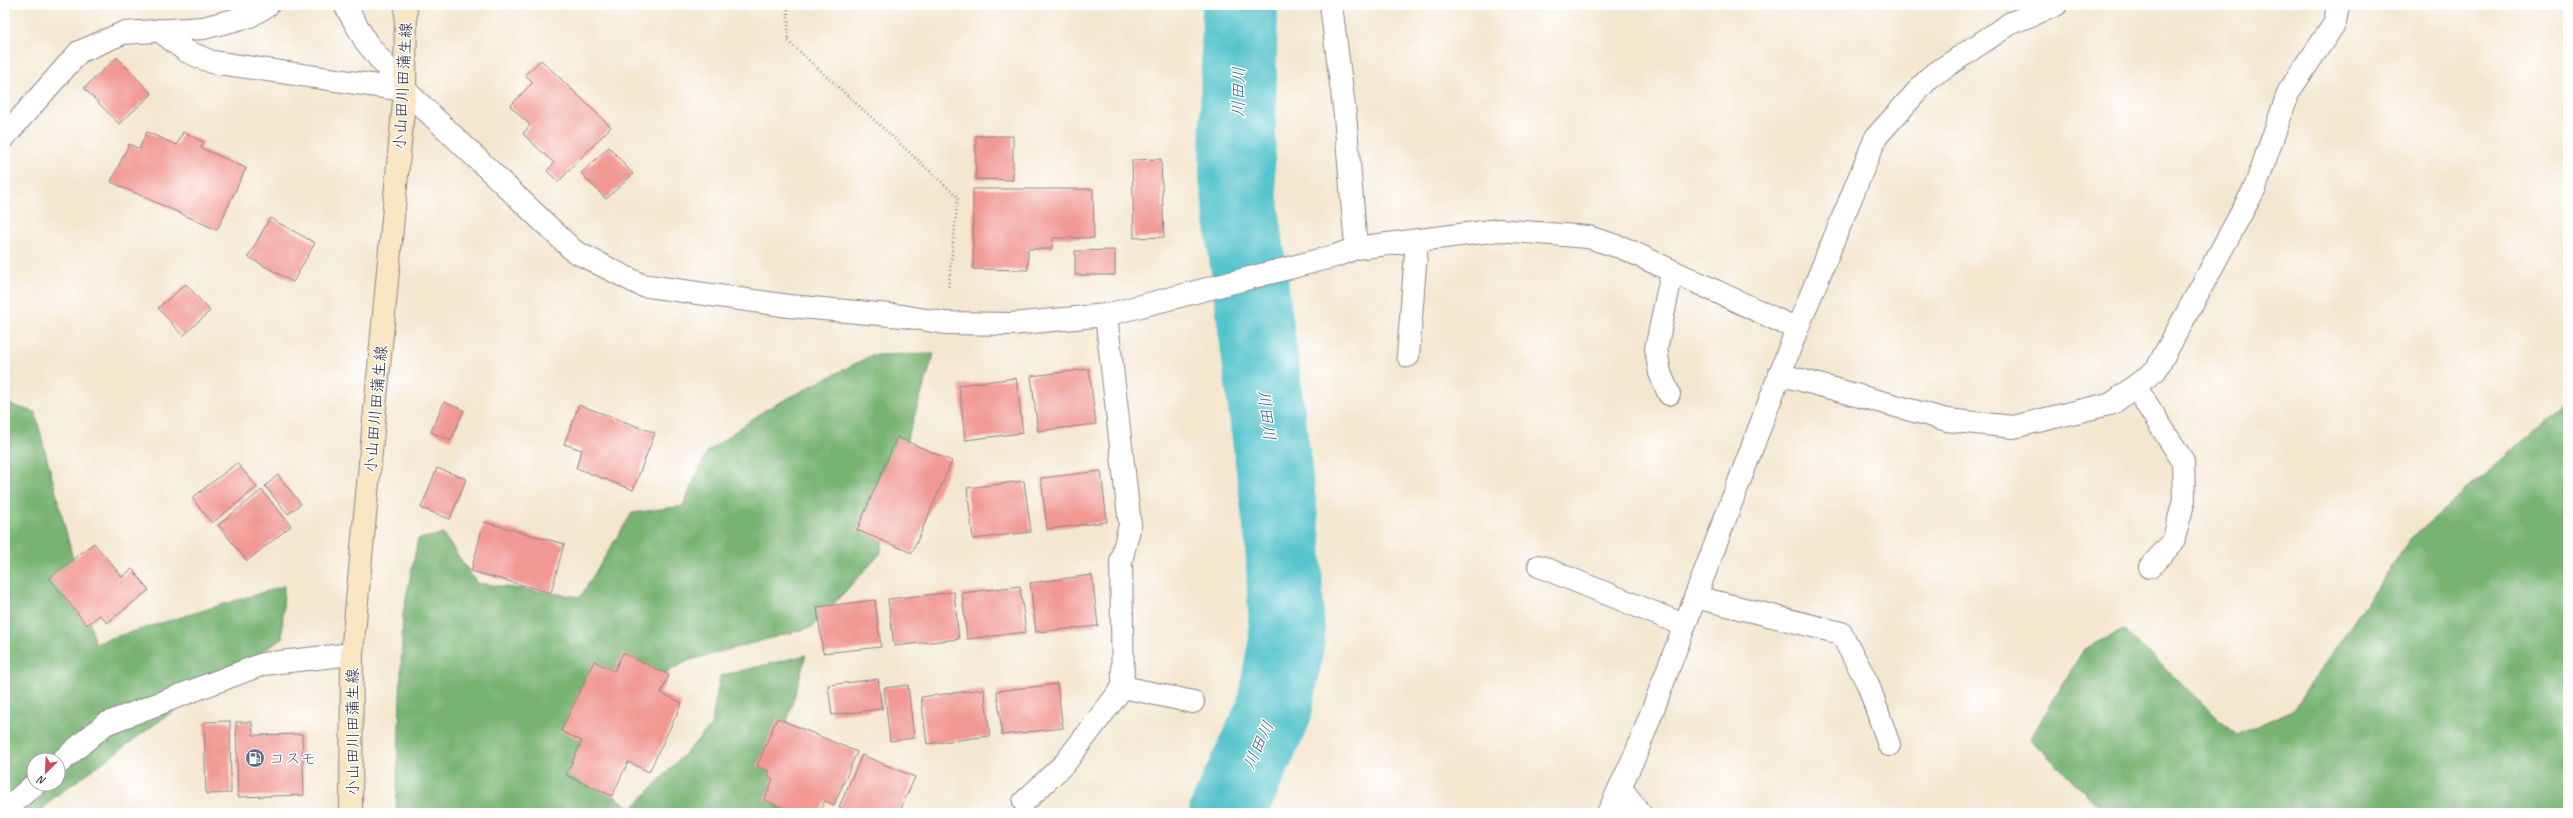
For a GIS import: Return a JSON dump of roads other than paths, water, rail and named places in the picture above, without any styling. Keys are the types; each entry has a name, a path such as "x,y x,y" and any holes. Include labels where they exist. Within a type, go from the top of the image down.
{"main road":[{"name":"小山田川田蒲生線","path":"351,813 352,654 405,90 406,5"}],"street":[{"path":"5,136 79,52 122,33 203,28 250,16 268,5"},
{"path":"345,5 366,42 405,90 574,250 641,285 789,306 902,316 945,323 1011,324 1106,315 1335,256 1356,248 1499,230 1588,237 1623,248 1796,329"},
{"path":"1331,5 1345,114 1356,248"},
{"path":"1608,813 1637,750 1796,329 1876,137 1930,76 2011,23 2056,5"},
{"path":"1779,374 1947,420 2013,427 2113,403 2156,370 2255,188 2289,91 2335,23 2338,5"},
{"path":"159,30 186,51 212,62 405,90"},
{"path":"1408,356 1417,240"},
{"path":"1668,394 1660,373 1656,349 1672,272"},
{"path":"1024,802 1065,763 1123,687 1121,560 1130,525 1106,315"},
{"path":"2135,386 2183,461 2184,500 2173,542 2150,566"},
{"path":"1539,566 1684,625"},
{"path":"1695,597 1841,633 1868,684 1889,745"},
{"path":"66,757 105,724 263,664 352,654"},
{"path":"1123,687 1193,702"},
{"path":"1620,787 1640,813"},
{"path":"5,810 26,792"}],"waterway":[{"name":"川田川","path":"1227,813 1274,711 1287,639 1283,541 1237,177 1240,5"}],"place":[{"name":"コスモ","path":"255,758"}]}
